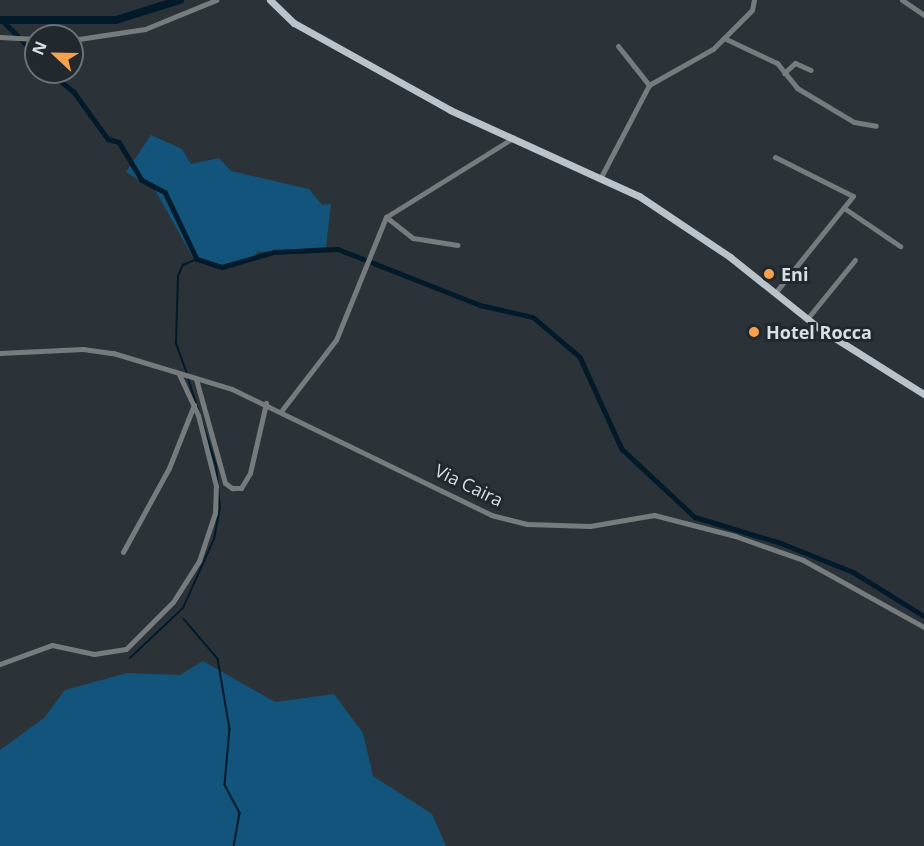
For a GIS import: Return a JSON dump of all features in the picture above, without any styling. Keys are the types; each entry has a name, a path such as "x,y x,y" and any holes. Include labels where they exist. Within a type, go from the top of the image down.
{"main road":[{"path":"270,0 299,26 450,111 602,175 719,250 807,319 924,394"}],"street":[{"path":"84,38 145,29 216,0"},
{"path":"602,175 649,85 724,38 752,10 754,0"},
{"path":"902,0 924,15"},
{"path":"0,37 24,38"},
{"path":"724,38 774,61 797,88 854,122 876,126"},
{"path":"618,46 649,85"},
{"path":"784,73 795,63 811,70"},
{"path":"282,410 336,340 365,263 386,217 513,138"},
{"path":"775,157 853,196 775,293"},
{"path":"844,208 900,246"},
{"path":"386,217 413,238 457,245"},
{"path":"807,319 855,260"},
{"name":"Via Caira","path":"0,353 83,349 196,379 282,410 491,515 556,527 658,516 781,551 924,627"},
{"path":"0,664 52,645 94,654 126,649 173,602 204,553 216,513 212,463 194,404 179,374"},
{"path":"196,379 225,483 232,488 241,488 250,473 266,403"},
{"path":"123,552 169,468 194,404"}],"shaded area":[{"path":"151,135 182,149 191,164 219,158 231,171 309,189 322,205 331,204 326,247 258,252 247,262 217,266 192,256 155,190 126,172"},
{"path":"203,661 275,702 334,694 363,733 373,776 432,814 446,846 0,846 0,750 44,718 65,690 127,673 180,675"}],"waterway":[{"path":"0,20 116,20 180,0"},
{"path":"2,20 24,42"},
{"path":"64,84 74,92 108,139 119,142 142,180 165,192 197,259 222,267 274,252 338,249 480,305 533,317 580,357 622,449 695,517 781,543 853,572 924,616"},
{"path":"187,374 176,343 178,276 183,265 197,259"},
{"path":"130,658 183,608 214,539 220,509 216,466 188,379"},
{"path":"184,619 218,659 230,729 225,785 240,813 234,846"}],"place":[{"name":"Eni","path":"769,274"},
{"name":"Hotel Rocca","path":"754,332"}]}
